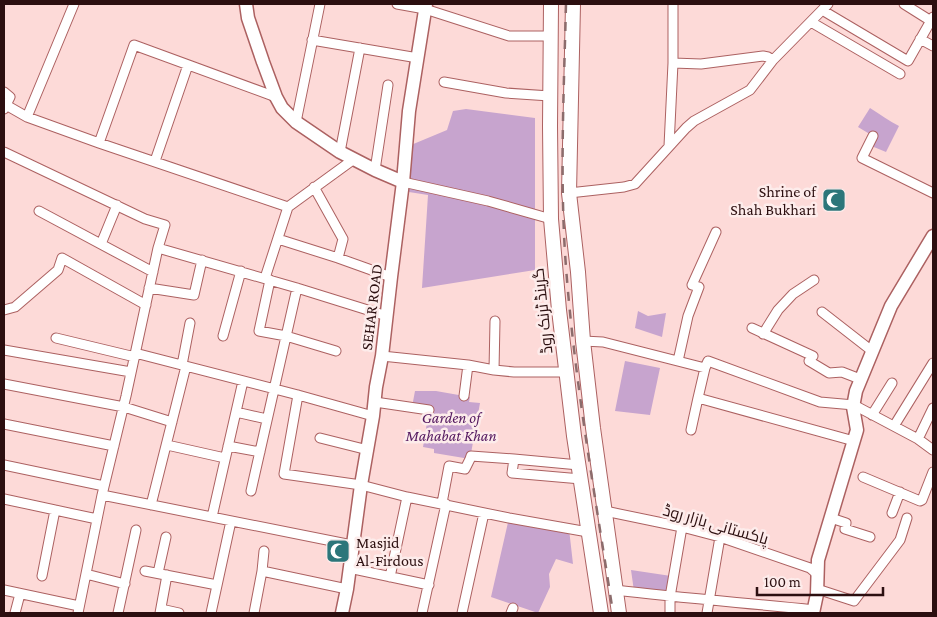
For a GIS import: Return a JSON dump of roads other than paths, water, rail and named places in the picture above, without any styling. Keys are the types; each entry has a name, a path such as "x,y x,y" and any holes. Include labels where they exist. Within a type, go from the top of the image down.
{"main road":[{"name":"گرینڈ ٹرنک روڈ","path":"551,4 551,219 566,372 601,613"},
{"path":"572,4 569,193 593,428 619,613"}],"street":[{"path":"27,117 74,4"},
{"path":"246,4 248,18 276,97 282,108 296,122 340,152 403,182 488,201 551,219"},
{"path":"296,122 320,4"},
{"path":"397,4 426,6 509,36 552,36"},
{"path":"669,146 674,4"},
{"path":"569,193 636,184 694,121 750,90 773,60 825,7 908,61 932,19 904,4"},
{"name":"SEHAR ROAD","path":"342,613 382,356 403,182 409,111 426,6"},
{"path":"811,22 900,74"},
{"path":"920,39 933,46"},
{"path":"312,40 418,58"},
{"path":"99,143 134,45 276,97"},
{"path":"340,152 360,48"},
{"path":"673,63 702,64 763,56 773,60"},
{"path":"154,161 188,65"},
{"path":"444,82 506,93 550,96"},
{"path":"375,170 388,85"},
{"path":"4,92 10,97 5,107 27,117 288,207"},
{"path":"873,136 862,158 933,193"},
{"path":"4,152 145,218 165,225 158,248 124,407 103,491 79,610 4,590"},
{"path":"336,350 286,336 258,331 267,279 288,207 354,159"},
{"path":"314,187 344,239 338,258"},
{"path":"101,244 117,205"},
{"path":"39,211 153,272"},
{"path":"678,361 688,316 699,287 692,285 716,232"},
{"path":"615,590 670,597 710,599 813,612 817,589 818,560 857,430 854,405 856,391 891,306 933,236"},
{"path":"278,239 391,277"},
{"path":"158,248 387,316"},
{"path":"4,310 15,307 58,270 62,258 146,305"},
{"path":"149,288 194,295 202,260"},
{"path":"223,336 241,272"},
{"path":"763,334 778,310 793,294 814,280"},
{"path":"251,491 297,288"},
{"path":"822,312 872,351"},
{"path":"494,370 495,320"},
{"path":"152,505 184,365 190,323"},
{"path":"752,328 813,356 809,361 828,373 842,372 860,379"},
{"path":"56,338 184,365 373,416"},
{"path":"583,341 603,342 705,368"},
{"path":"4,350 131,372"},
{"path":"382,356 514,372 566,372"},
{"path":"691,430 708,361 820,402 854,405 918,439 933,450"},
{"path":"894,426 933,363"},
{"path":"464,396 468,365"},
{"path":"212,517 243,381"},
{"path":"872,415 892,383"},
{"path":"4,384 124,407 172,422"},
{"path":"298,395 284,474 361,485 484,513 588,532"},
{"path":"698,398 854,441"},
{"path":"375,402 429,410"},
{"path":"918,439 933,408"},
{"path":"236,412 268,419"},
{"path":"4,424 114,446"},
{"path":"320,438 368,450"},
{"path":"166,445 225,458"},
{"path":"228,446 260,452"},
{"path":"422,613 444,504 449,466 465,469 471,456 514,459 580,472"},
{"path":"514,459 512,473 580,472"},
{"path":"4,465 152,505 352,545"},
{"path":"863,477 921,501 933,474"},
{"path":"892,513 900,492"},
{"path":"390,577 407,497"},
{"path":"4,499 97,520"},
{"path":"42,576 55,510"},
{"name":"پاکستانی بازار روڈ","path":"605,511 720,537 810,568 817,574"},
{"path":"462,613 484,513"},
{"path":"830,518 846,523 845,528 870,537"},
{"path":"817,589 854,601 900,540 907,518"},
{"path":"211,613 232,521"},
{"path":"670,613 670,597 682,528"},
{"path":"118,613 136,530"},
{"path":"158,573 166,537"},
{"path":"707,613 720,537"},
{"path":"254,613 264,551"},
{"path":"349,568 428,585"},
{"path":"145,571 218,585"},
{"path":"262,571 347,589"},
{"path":"86,574 125,584"},
{"path":"167,575 160,611 179,613"},
{"path":"15,613 20,594"}],"railway":[{"path":"566,4 563,97 565,253 573,344 613,613"}],"place":[{"name":"Shrine of Shah Bukhari","path":"834,200"},
{"name":"Masjid Al-Firdous","path":"338,551"}],"park label":[{"name":"Garden of Mahabat Khan","path":"451,426"}]}
